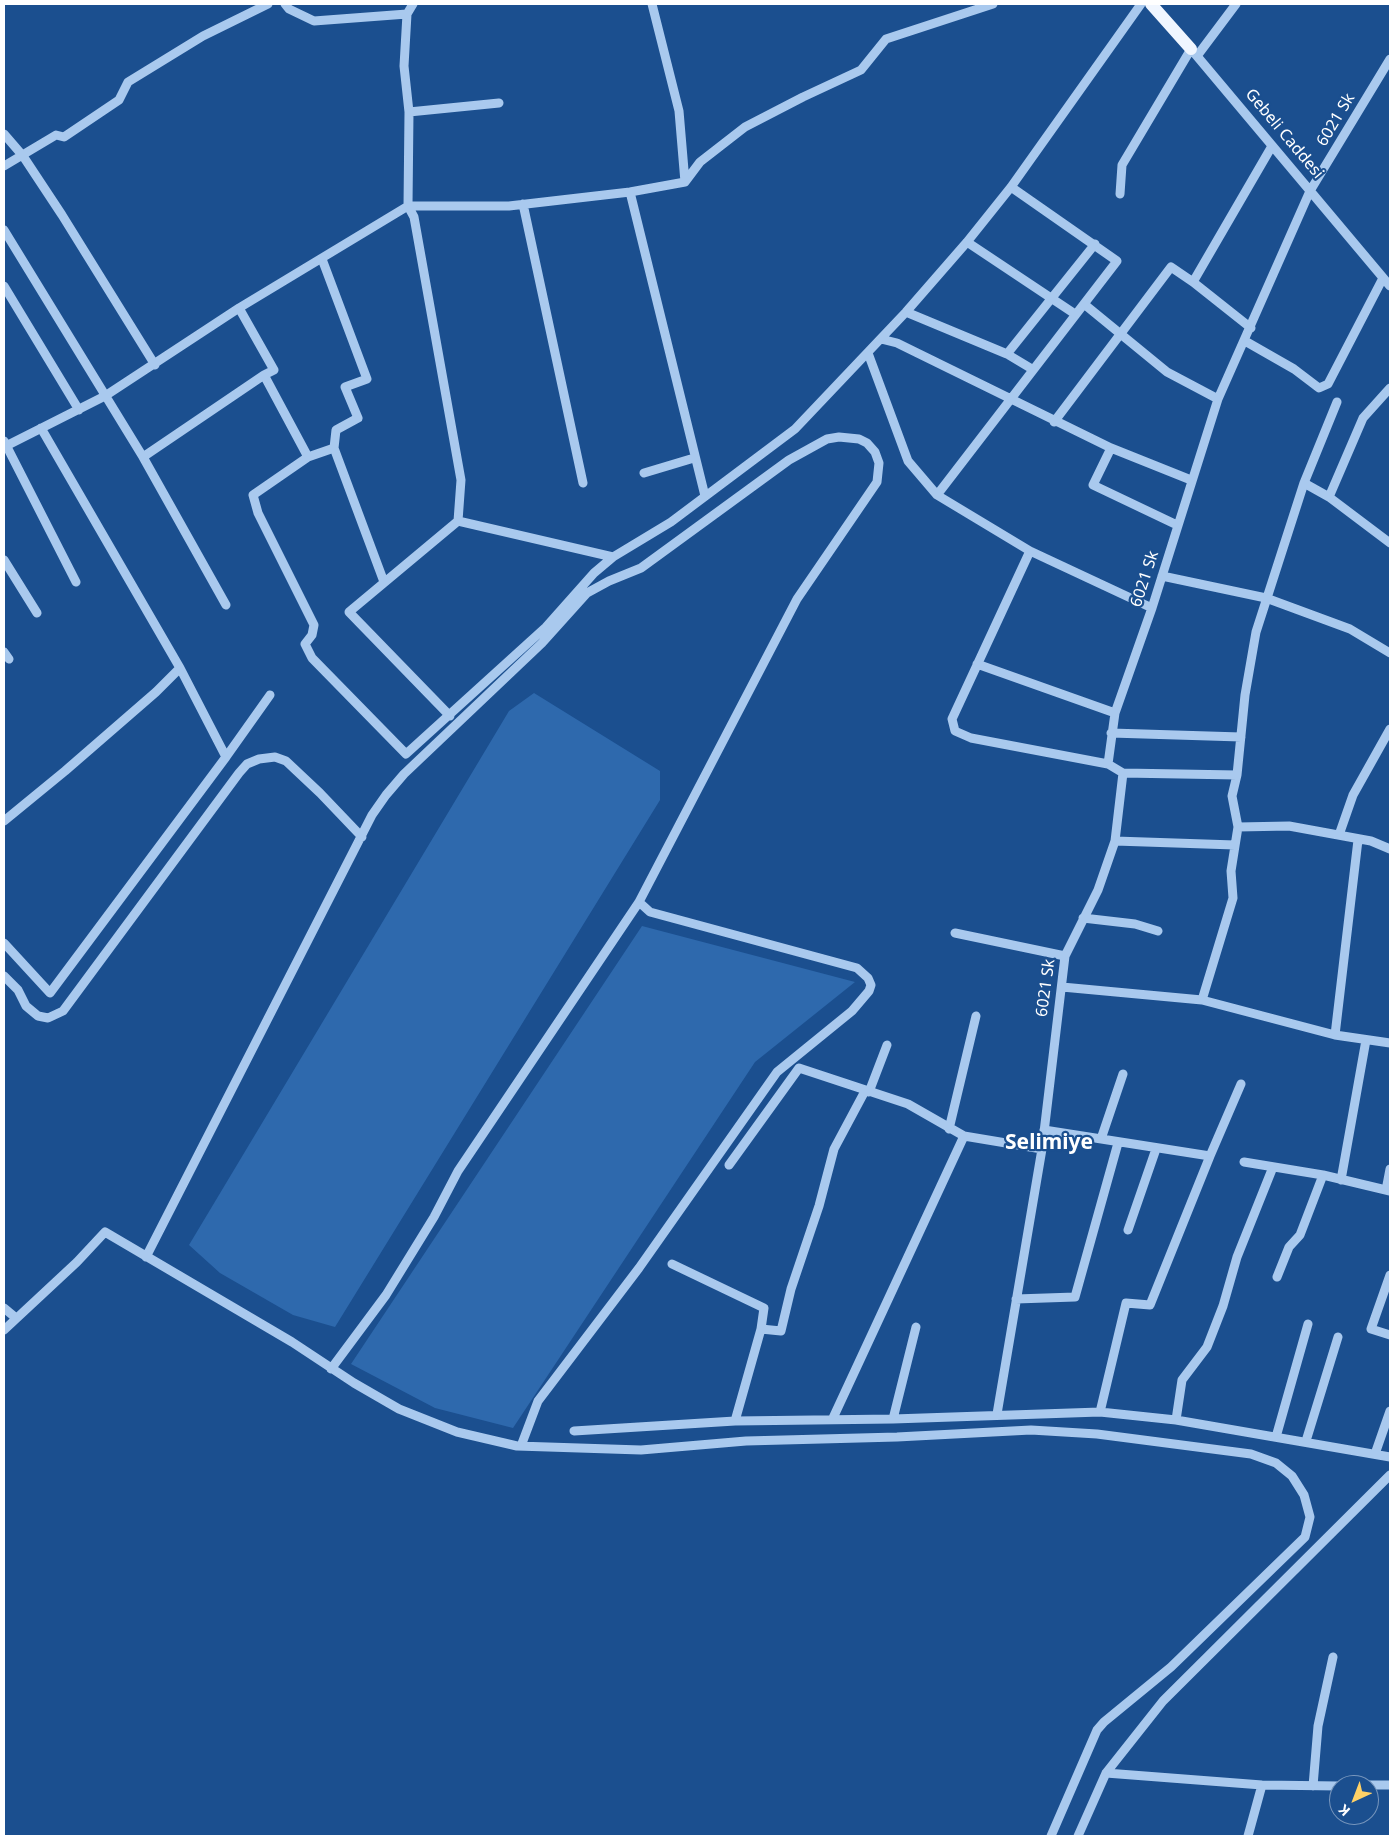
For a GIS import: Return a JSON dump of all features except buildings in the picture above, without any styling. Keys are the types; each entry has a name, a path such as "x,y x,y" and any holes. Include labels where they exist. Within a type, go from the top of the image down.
{"main road":[{"name":"Gebeli Caddesi","path":"1151,4 1194,52"}],"street":[{"path":"4,166 56,135 64,137 119,100 128,82 202,36 268,4"},
{"path":"285,4 289,9 314,21 407,14"},
{"path":"413,4 407,14 404,66 409,112 408,206 414,217 461,480 458,521 348,612 450,716"},
{"path":"652,4 679,111 685,182"},
{"path":"334,448 308,457 253,495 258,513 314,625 312,635 305,644 312,658 406,754 546,627 583,582 613,557 655,532 795,429 906,312 967,242 1011,187 1141,4"},
{"path":"1120,194 1122,164 1194,52 1236,4"},
{"path":"76,582 5,445 105,396 155,365 239,308 408,206 523,204 630,192 685,182 700,162 745,127 803,96 861,70 886,39 987,5"},
{"name":"Gebeli Caddesi","path":"1194,52 1390,286"},
{"name":"6021 Sk","path":"1108,764 1115,712 1152,608 1218,399 1310,191 1390,59"},
{"path":"409,112 499,103"},
{"path":"4,134 23,156 62,215 155,365"},
{"path":"1193,282 1272,146"},
{"path":"937,495 1032,369 1117,261 1011,187"},
{"path":"630,192 694,458 705,496"},
{"path":"523,204 583,483"},
{"path":"4,230 143,457 226,605"},
{"path":"967,242 1075,314"},
{"path":"1007,354 1095,244"},
{"path":"322,259 366,379 345,388 358,418 336,430 334,448 384,582"},
{"path":"1054,422 1171,268 1193,282 1251,328"},
{"path":"1245,341 1294,369 1319,388 1328,384 1383,278"},
{"path":"4,286 78,410"},
{"path":"1084,304 1167,372 1218,399"},
{"path":"143,457 274,370 239,308"},
{"path":"906,312 1007,354 1032,369"},
{"path":"881,339 897,344 1054,422 1111,448 1191,480"},
{"path":"868,353 908,461 937,495 1030,550 1152,608"},
{"path":"264,375 308,457"},
{"path":"1329,497 1363,418 1390,388"},
{"path":"1202,1000 1233,898 1232,871 1234,845 1238,827 1232,796 1237,775 1245,695 1256,632 1304,483 1337,402"},
{"path":"41,428 180,668 226,757"},
{"path":"146,1257 379,805 404,774 542,642 587,593 609,581 641,568 789,460 827,440 839,437 859,439 867,443 875,452 879,463 877,482 797,599 639,902 458,1171 434,1217 386,1295 331,1369"},
{"path":"1111,448 1093,485 1177,525"},
{"path":"644,473 694,458"},
{"path":"1304,483 1329,497 1390,543"},
{"path":"458,521 613,557"},
{"path":"1030,550 952,719 955,731 971,738 1108,764 1123,773 1237,775"},
{"path":"4,560 37,613"},
{"path":"1162,576 1266,598 1350,629 1390,653"},
{"path":"977,664 1115,712"},
{"path":"4,821 156,692 180,668"},
{"path":"4,942 50,993 270,695"},
{"path":"1339,835 1353,794 1390,729"},
{"path":"1111,733 1242,737"},
{"path":"4,976 18,990 26,1006 38,1016 48,1018 63,1011 239,773 247,764 259,759 275,757 286,762 320,793 362,837"},
{"name":"6021 Sk","path":"997,1414 1042,1149 1065,956 1098,890 1115,841 1123,773"},
{"path":"1238,827 1288,826 1371,841 1390,848"},
{"path":"1335,1036 1358,840"},
{"path":"1115,841 1234,845"},
{"path":"521,1446 538,1401 590,1336 777,1072 864,1000 871,985 865,974 856,968 650,912 639,902"},
{"path":"1083,918 1135,924 1158,931"},
{"path":"955,933 1065,956"},
{"path":"1062,986 1202,1000 1335,1036 1390,1044"},
{"path":"949,1129 976,1016"},
{"path":"1341,1180 1366,1040"},
{"path":"761,1329 781,1331 792,1289 819,1206 834,1149 867,1091 887,1045"},
{"path":"728,1165 799,1068 807,1069 908,1104 964,1136 984,1141 1042,1149"},
{"path":"1101,1140 1123,1074"},
{"path":"1100,1412 1126,1303 1150,1305 1241,1084"},
{"path":"1044,1130 1210,1156"},
{"path":"833,1418 964,1136"},
{"path":"1016,1299 1076,1297 1118,1143"},
{"path":"1128,1230 1156,1148"},
{"path":"1244,1162 1388,1190 1390,1169"},
{"path":"1176,1420 1182,1380 1207,1347 1223,1306 1237,1257 1273,1167"},
{"path":"1277,1277 1289,1247 1300,1235 1323,1176"},
{"path":"4,1330 77,1262 105,1232 292,1342 331,1369 414,1416 458,1432 521,1446 642,1450 746,1441 897,1437 1031,1430 1097,1434 1251,1454 1268,1459 1284,1469 1299,1485 1310,1517 1304,1537 1171,1667 1104,1722 1097,1730 1051,1836"},
{"path":"672,1264 764,1308 761,1329 735,1421"},
{"path":"1390,1275 1371,1329 1390,1336"},
{"path":"4,1308 16,1318"},
{"path":"1276,1437 1308,1324"},
{"path":"893,1419 916,1327"},
{"path":"1306,1441 1338,1337"},
{"path":"1375,1454 1390,1411"},
{"path":"574,1431 735,1421 833,1418 893,1419 1100,1412 1176,1420 1390,1457"},
{"path":"1078,1836 1106,1773 1163,1701 1390,1475"},
{"path":"1313,1786 1318,1726 1333,1657"},
{"path":"1106,1773 1262,1785 1329,1786"},
{"path":"1248,1836 1262,1785"}],"shaded area":[{"path":"534,693 660,771 660,800 335,1327 293,1315 220,1273 189,1245 509,711"},
{"path":"642,926 855,982 755,1062 513,1428 435,1408 351,1364"}],"district":[{"name":"Selimiye","path":"1049,1143"}]}
